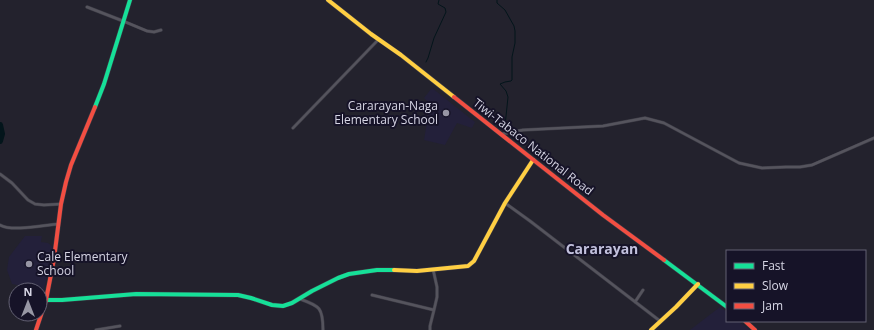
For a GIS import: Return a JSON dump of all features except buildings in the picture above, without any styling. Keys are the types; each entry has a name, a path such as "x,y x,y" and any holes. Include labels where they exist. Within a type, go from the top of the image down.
{"main road":[{"path":"48,288 61,204 66,182 71,165 104,84 130,0"},
{"name":"Tiwi-Tabaco National Road","path":"328,0 401,55 603,215 726,306"},
{"path":"48,300 69,300 126,295 238,295 272,305 283,306 292,303 338,278 349,274 377,270 417,270 468,266 474,261 505,203 533,160"},
{"path":"651,330 698,284"},
{"path":"746,322 755,330"}],"street":[{"path":"86,7 147,32 162,30"},
{"path":"293,128 378,39"},
{"path":"501,134 523,130 603,126 645,118 664,123 739,163 762,168 786,166 800,167 812,165 874,138"},
{"path":"0,174 28,200 35,204 61,204"},
{"path":"505,203 660,321"},
{"path":"0,225 11,228 59,224"},
{"path":"430,330 437,297 437,287 433,269"},
{"path":"635,302 643,290"},
{"path":"372,296 434,310"},
{"path":"299,299 312,303 320,310 323,317 323,330"},
{"path":"96,330 120,326"}],"shaded area":[{"name":"Cararayan-Naga Elementary School","path":"432,88 475,122 472,128 457,123 445,145 424,140 430,104 424,98"},
{"name":"Cale Elementary School","path":"25,236 42,236 41,242 48,243 53,247 46,282 11,282 7,270 9,257"},
{"path":"720,307 726,311 726,322 739,322 750,330 690,330"}],"waterway":[{"path":"426,62 434,38 446,12 445,8 438,4 439,0"},
{"path":"497,0 497,3 505,10 514,26 515,31 515,43 512,57 512,80 500,84 506,91 508,97 505,126"},
{"path":"0,125 2,134 0,141"}],"traffic: fast":[{"path":"95,107 104,84 130,0"},
{"path":"664,260 726,306"},
{"path":"48,300 136,294 238,295 272,305 283,306 292,303 312,291 349,274 377,270 394,270"}],"traffic: slow":[{"path":"328,0 454,97"},
{"path":"394,270 417,271 468,266 474,261 505,203 533,160"},
{"path":"651,330 698,284"}],"traffic: jam":[{"path":"454,97 603,215 664,260"},
{"path":"36,330 46,300 54,259 61,204 66,182 71,165 95,107"},
{"path":"746,322 755,330"}],"place":[{"name":"Cararayan-Naga Elementary School","path":"446,113"},
{"name":"Cale Elementary School","path":"29,264"}],"district":[{"name":"Cararayan","path":"602,249"}]}
